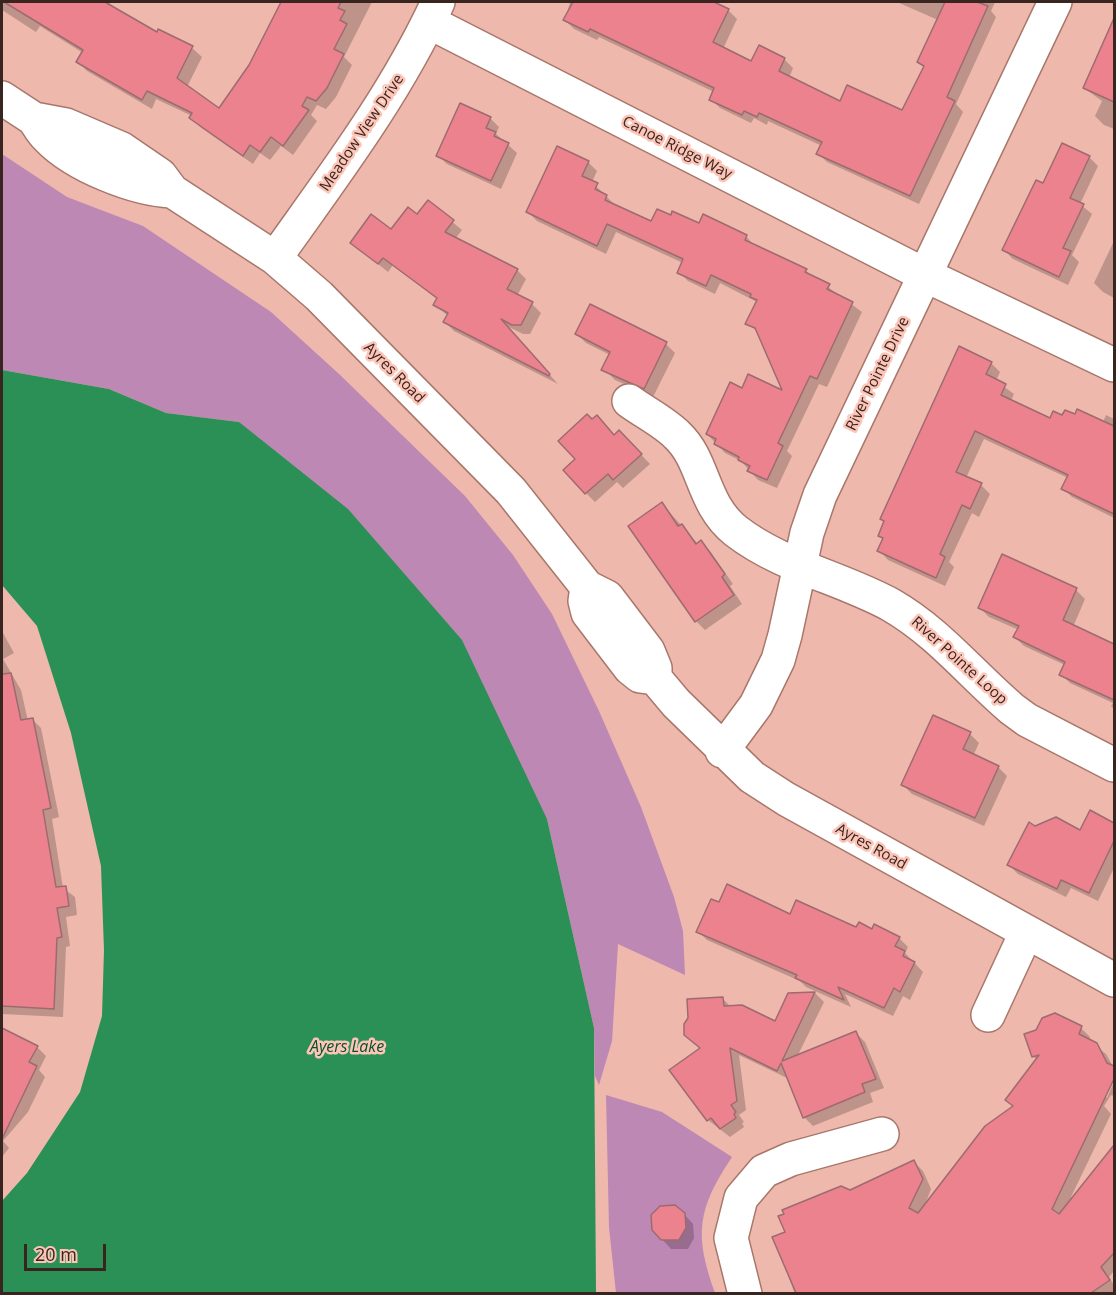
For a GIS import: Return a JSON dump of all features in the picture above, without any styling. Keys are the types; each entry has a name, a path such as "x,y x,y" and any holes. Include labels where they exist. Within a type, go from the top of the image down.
{"street":[{"name":"River Pointe Drive","path":"722,751 756,705 778,660 799,565 820,495 1055,2"},
{"name":"Canoe Ridge Way","path":"433,12 926,275"},
{"name":"Meadow View Drive","path":"275,258 377,114 405,69 433,12"},
{"name":"Ayres Road","path":"2,98 34,119 66,125 122,149 160,175 172,191 275,258 319,296 403,384 455,431 511,491 587,587 585,601 588,613 630,668 640,676 655,678 676,704 722,751 752,777 786,799 1114,981"},
{"path":"926,275 1114,364"},
{"name":"River Pointe Loop","path":"629,401 677,435 693,462 715,511 725,522 750,540 799,565 889,604 916,620 1019,714 1114,765"},
{"path":"988,1015 1026,933"},
{"path":"745,1293 731,1238 741,1198 764,1172 791,1159 882,1134"}],"shaded area":[{"path":"2,154 67,197 143,226 271,312 339,374 465,496 513,555 552,614 599,711 641,807 674,897 683,931 685,975 618,944 612,1041 599,1085 595,1076 594,1028 547,819 239,422 166,413 109,389 2,370"},
{"path":"606,1095 662,1112 732,1157 712,1192 702,1223 704,1255 715,1293 616,1293 609,1227"}],"water":[{"name":"Ayers Lake","path":"2,370 109,389 166,413 239,422 348,509 462,640 547,819 594,1028 596,1293 2,1293 2,1201 27,1173 80,1092 102,1016 104,950 101,866 71,733 37,626 2,585"}],"building":[{"path":"4,2 105,2 157,32 158,29 193,46 177,78 219,108 249,65 281,2 341,2 338,8 345,11 340,20 347,24 334,49 344,54 327,88 316,101 307,97 302,106 309,110 283,146 271,137 260,152 250,145 243,156 189,118 192,113 147,91 142,100 76,62 83,50"},
{"path":"573,2 714,2 729,9 713,42 751,61 759,45 785,58 779,71 840,101 847,85 902,110 924,66 917,62 945,2 977,2 988,6 947,97 955,101 910,196 816,154 822,142 759,113 757,117 744,111 742,115 709,100 714,88 590,29 588,32 563,20"},
{"path":"1114,18 1114,102 1083,88"},
{"path":"460,103 491,117 486,128 496,132 494,136 509,143 491,181 436,156"},
{"path":"1062,143 1090,156 1070,198 1084,204 1063,248 1071,251 1059,277 1002,250 1036,180 1043,183"},
{"path":"557,146 589,161 582,176 598,183 595,189 607,195 605,200 651,221 657,209 671,215 672,211 699,223 703,214 747,235 745,240 807,269 805,272 830,284 827,289 853,302 817,379 810,376 778,443 783,446 767,480 747,471 750,466 738,460 739,457 714,444 716,439 706,434 730,382 742,388 748,374 782,390 755,328 745,324 757,300 750,297 751,294 711,275 706,286 677,273 683,259 607,224 597,246 526,212"},
{"path":"428,200 454,220 445,232 518,269 507,289 533,302 521,325 512,325 501,319 550,374 549,376 443,322 448,313 433,305 437,298 383,258 378,264 350,243 371,214 391,229 408,207 417,214"},
{"path":"590,304 667,342 644,389 601,370 610,352 575,334"},
{"path":"959,346 992,362 986,374 1006,384 1001,395 1050,418 1053,411 1062,415 1065,410 1075,414 1077,409 1114,426 1114,514 1061,489 1068,475 975,431 956,472 982,483 970,509 962,505 940,554 945,557 936,578 877,551 883,538 878,536 884,521 880,519"},
{"path":"587,414 592,419 597,415 614,435 619,430 642,454 613,480 608,474 585,494 563,470 575,459 558,441"},
{"path":"662,502 678,526 682,524 696,544 701,540 725,574 722,577 734,595 695,622 628,526"},
{"path":"1002,554 1077,588 1063,620 1114,644 1114,700 1059,675 1065,662 1013,637 1019,626 978,608"},
{"path":"11,673 21,720 33,718 51,808 43,810 56,887 66,886 69,906 57,908 62,937 57,938 54,1009 2,1006 2,674"},
{"path":"933,715 971,732 963,749 999,766 975,818 901,785"},
{"path":"1090,810 1114,823 1114,841 1089,893 1061,880 1057,889 1007,865 1029,822 1035,826 1056,817 1080,830"},
{"path":"727,884 790,914 796,900 856,927 859,922 872,929 874,924 900,937 895,946 905,951 903,956 915,962 900,992 894,988 884,1008 838,987 844,1000 795,978 797,975 696,932 711,899 719,902"},
{"path":"815,992 782,1061 856,1031 876,1079 862,1084 865,1092 803,1118 781,1063 777,1071 730,1048 737,1101 731,1105 736,1112 734,1114 736,1118 720,1129 711,1118 707,1121 669,1070 700,1048 684,1035 684,1024 688,1018 687,999 723,997 724,1006 742,1005 775,1021 788,993"},
{"path":"1055,1013 1082,1026 1079,1034 1097,1043 1107,1063 1114,1066 1114,1079 1052,1209 1059,1214 1114,1145 1114,1253 1101,1267 1110,1280 1091,1293 796,1293 772,1237 785,1232 778,1216 784,1214 782,1210 841,1186 850,1190 914,1160 923,1179 909,1208 918,1213 985,1126 1013,1106 1005,1100 1039,1055 1032,1057 1024,1034 1036,1030 1042,1018"},
{"path":"2,1028 38,1046 29,1062 37,1066 2,1139"},
{"path":"675,1205 685,1213 686,1228 679,1240 661,1240 652,1230 651,1215 660,1206"}]}
